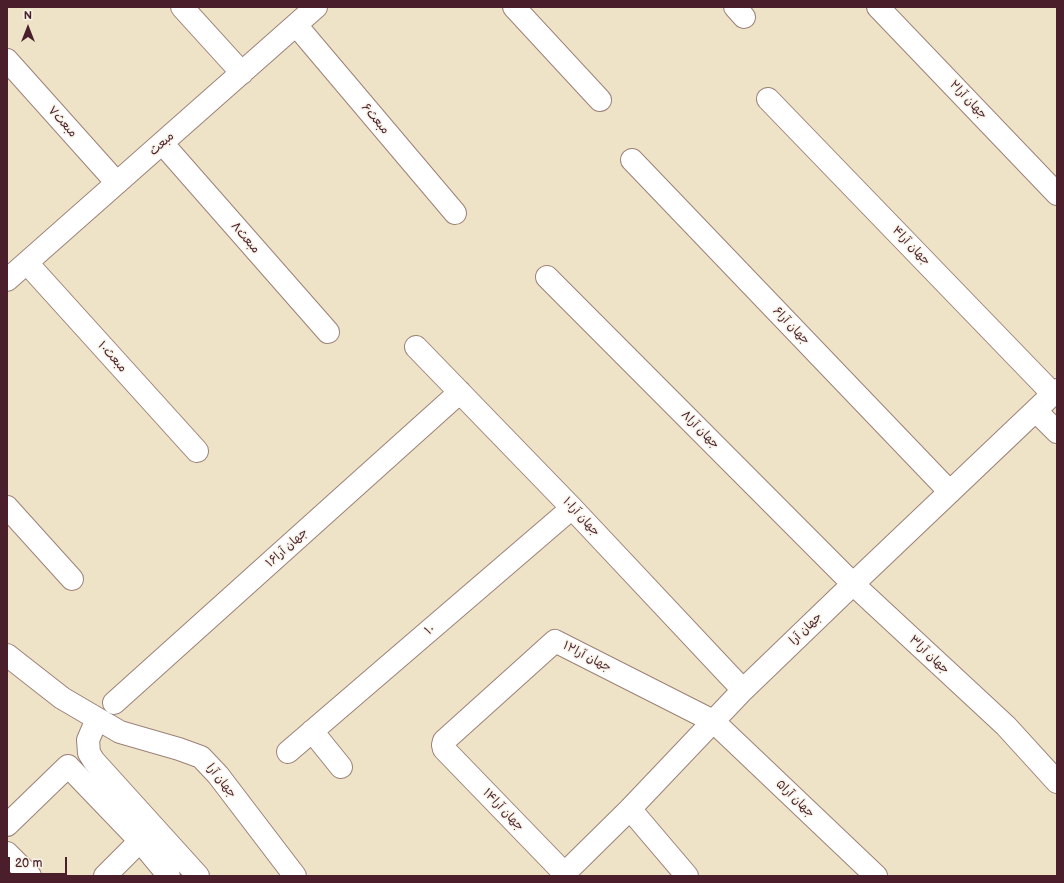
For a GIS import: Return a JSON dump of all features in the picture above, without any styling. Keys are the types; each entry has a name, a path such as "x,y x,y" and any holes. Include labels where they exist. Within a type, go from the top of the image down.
{"street":[{"path":"182,7 242,73"},
{"name":"مبعث","path":"7,280 316,7"},
{"path":"514,7 600,100"},
{"name":"جهان آرا۲","path":"878,7 1057,194"},
{"name":"مبعث۶","path":"296,25 455,213"},
{"name":"مبعث۷","path":"7,60 117,183"},
{"name":"جهان آرا۴","path":"768,99 1055,392"},
{"name":"مبعث۸","path":"162,143 328,332"},
{"name":"جهان آرا۶","path":"632,160 950,492"},
{"name":"مبعث۱۰","path":"27,263 197,451"},
{"name":"جهان آرا۸","path":"547,277 853,584"},
{"name":"جهان آرا۱۰","path":"416,347 572,508 743,690"},
{"name":"جهان آرا۱۶","path":"114,703 460,392"},
{"name":"جهان آرا","path":"563,875 630,809 743,690 1055,392"},
{"path":"1036,411 1057,432"},
{"path":"7,506 72,579"},
{"name":"۱۰","path":"288,752 572,508"},
{"name":"جهان آرا۳","path":"853,584 1006,726 1057,782"},
{"name":"جهان آرا۱۲","path":"443,745 444,741 555,641 714,721"},
{"name":"جهان آرا","path":"7,655 62,698 120,732 201,757 218,775 294,876"},
{"path":"97,719 88,740 89,753 94,761 198,876"},
{"name":"جهان آرا۵","path":"714,721 876,876"},
{"path":"312,731 341,767"},
{"name":"جهان آرا۱۴","path":"443,745 444,749 563,875"},
{"path":"7,825 68,766 140,841 170,876"},
{"path":"630,809 687,876"},
{"path":"105,876 140,841"},
{"path":"7,853 30,876"}]}
